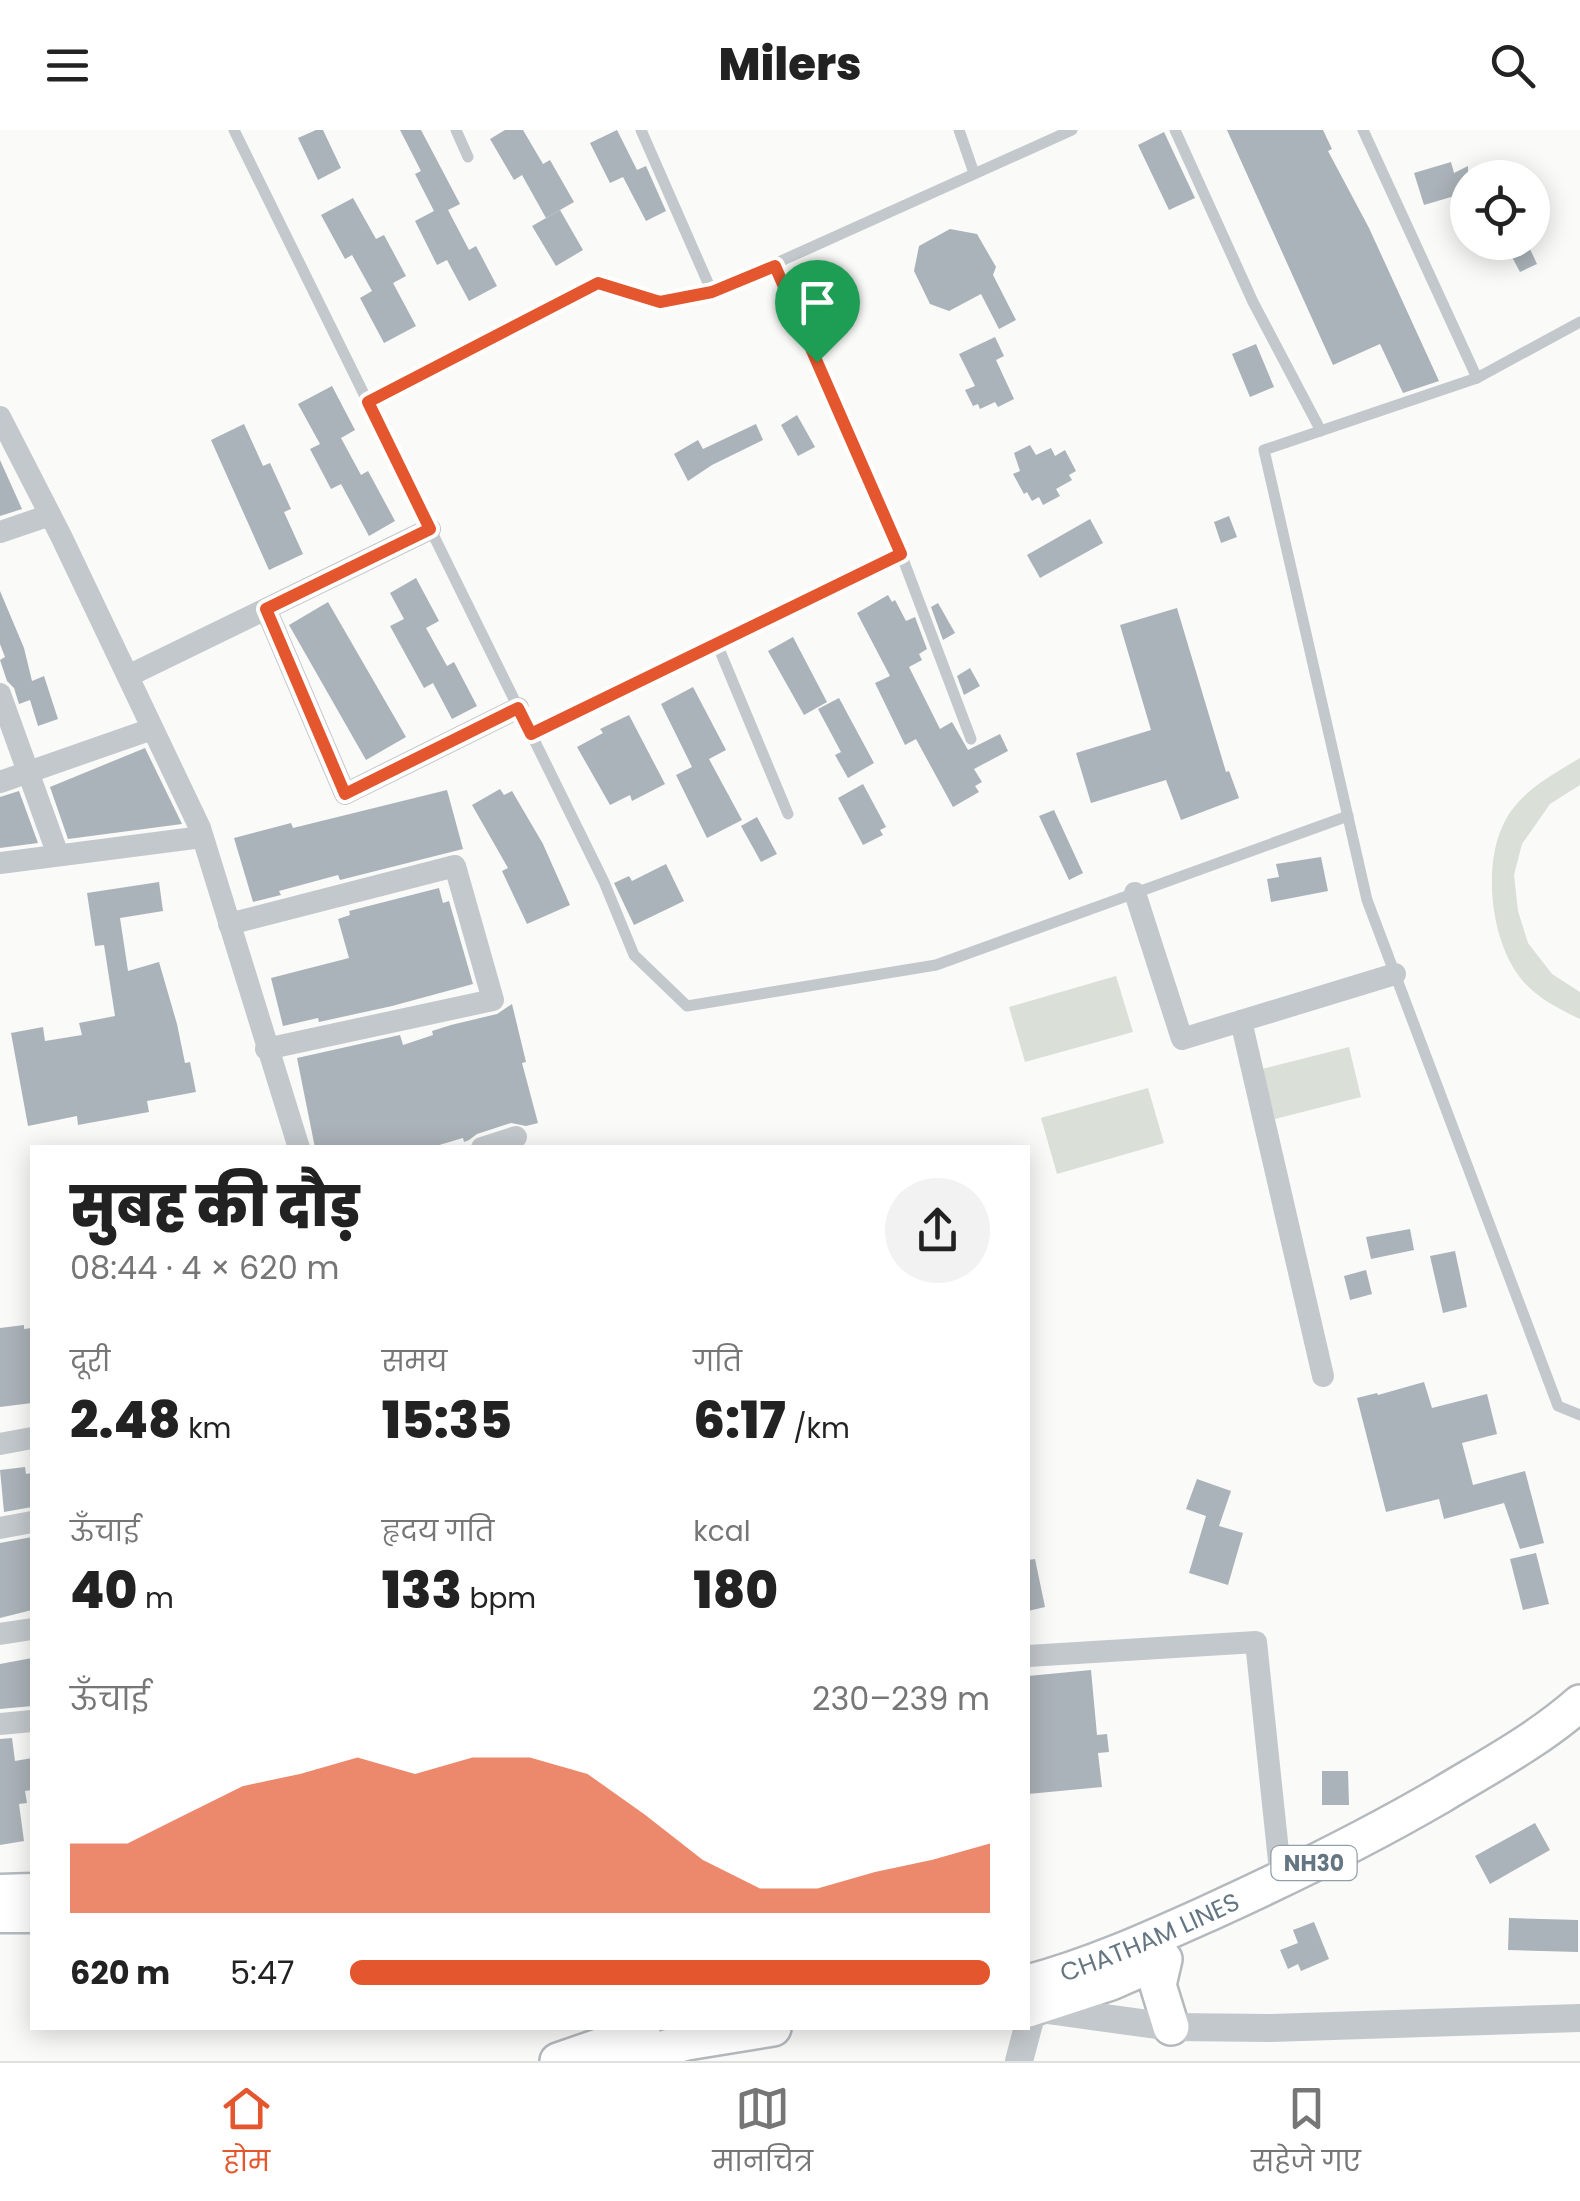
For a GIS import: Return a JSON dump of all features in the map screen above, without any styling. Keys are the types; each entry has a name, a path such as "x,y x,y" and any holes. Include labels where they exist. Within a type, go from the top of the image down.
{"highway":[{"name":"CHATHAM LINES","path":"1030,1995 1075,1970 1282,1880 1392,1823 1512,1753 1555,1725 1580,1702"},
{"name":"CHATHAM LINES","path":"1030,1996 1111,1982 1286,1903 1380,1854 1580,1730"},
{"path":"1164,1959 1158,1985 1171,2028"},
{"path":"558,2061 654,2030"},
{"path":"620,2061 687,2042 761,2030"}],"main road":[{"path":"0,1890 30,1889"},
{"path":"0,1917 30,1917"}],"street":[{"path":"0,416 128,676 202,838 297,1145"},
{"path":"0,532 50,515"},
{"path":"128,676 430,529"},
{"path":"266,609 345,794 518,708"},
{"path":"0,694 58,855"},
{"path":"0,782 152,728"},
{"path":"0,863 202,838"},
{"path":"229,924 455,866 492,1000 266,1049"},
{"path":"1135,893 1182,1039 1395,974"},
{"path":"1241,1021 1323,1376"},
{"path":"490,1145 516,1136"},
{"path":"0,1444 30,1438"},
{"path":"0,1528 30,1522"},
{"path":"0,1634 30,1629"},
{"path":"1030,1656 1256,1642 1282,1880"},
{"path":"0,1724 30,1721"},
{"path":"1030,1996 1171,2028 1580,2018"},
{"path":"1019,2061 1024,2030"}],"lane":[{"path":"234,130 604,882 634,954 687,1006 936,965 1348,816"},
{"path":"456,130 468,157"},
{"path":"641,130 712,292"},
{"path":"959,130 974,173"},
{"path":"368,402 598,283 660,302 712,292 1072,130"},
{"path":"1175,130 1253,302 1321,431"},
{"path":"1362,130 1477,378"},
{"path":"775,266 901,554 970,739"},
{"path":"1580,322 1477,378 1264,450 1368,900 1558,1406 1580,1415"},
{"path":"531,734 901,554"},
{"path":"717,644 788,814"}],"shaded area":[{"path":"1580,758 1580,785 1550,804 1522,844 1514,875 1518,911 1528,943 1552,974 1580,992 1580,1019 1534,992 1511,964 1497,925 1492,882 1497,841 1510,812 1537,785"},
{"path":"1116,976 1133,1032 1025,1062 1009,1007"},
{"path":"1349,1047 1361,1097 1275,1119 1262,1069"},
{"path":"1148,1088 1164,1143 1057,1174 1041,1118"}],"building":[{"path":"323,130 341,168 318,180 298,138"},
{"path":"400,130 421,130 460,204 448,210 469,250 476,246 497,286 469,301 447,260 437,265 415,221 434,211 415,174 421,171"},
{"path":"505,130 523,130 543,164 550,160 574,202 546,218 522,175 514,180 490,139"},
{"path":"617,130 637,170 646,166 666,211 646,221 623,177 610,183 590,143"},
{"path":"1227,130 1323,130 1332,149 1328,151 1369,228 1439,381 1403,393 1380,344 1333,365"},
{"path":"1164,132 1195,198 1169,210 1138,145"},
{"path":"1450,162 1450,197 1424,205 1414,173"},
{"path":"353,198 376,239 384,235 406,276 393,283 416,326 384,343 360,298 372,291 352,255 345,259 321,215"},
{"path":"560,210 583,250 556,266 532,226"},
{"path":"950,229 977,234 996,267 993,275 1016,320 999,329 981,294 949,311 930,304 914,271 919,246"},
{"path":"1514,260 1535,260 1537,264 1520,272"},
{"path":"995,337 1004,356 996,360 1014,399 998,407 995,402 980,409 978,404 973,406 965,390 975,386 959,354"},
{"path":"1256,344 1274,387 1250,397 1232,354"},
{"path":"332,386 355,430 341,438 361,475 368,471 395,521 369,536 341,484 331,489 310,449 320,444 298,404"},
{"path":"797,415 815,447 798,456 781,425"},
{"path":"244,424 263,466 270,463 291,509 284,512 303,554 269,570 211,440"},
{"path":"756,424 763,440 688,481 674,454 698,440 703,449"},
{"path":"1030,445 1036,455 1051,448 1055,456 1065,450 1076,471 1069,475 1072,480 1056,489 1060,496 1043,505 1039,497 1032,501 1027,492 1024,494 1013,474 1020,471 1014,453"},
{"path":"0,460 22,509 0,516"},
{"path":"1229,516 1237,537 1221,543 1214,522"},
{"path":"1090,519 1103,543 1040,578 1027,555"},
{"path":"416,578 439,621 426,628 447,666 454,662 477,706 452,719 433,683 424,688 390,626 404,619 390,593"},
{"path":"0,591 24,648 32,681 44,676 58,719 38,726 30,700 19,704 7,681 0,660 5,657 0,644"},
{"path":"888,595 906,621 915,617 927,649 919,654 922,660 909,667 940,729 952,722 968,750 1000,734 1008,751 974,769 982,782 975,786 979,792 953,807 916,739 905,745 875,683 890,676 857,613"},
{"path":"328,602 406,737 366,760 289,625"},
{"path":"938,603 955,633 943,640 931,607"},
{"path":"1177,608 1226,772 1229,771 1239,798 1181,820 1166,780 1091,803 1076,753 1151,730 1120,625"},
{"path":"793,637 827,702 804,715 768,651"},
{"path":"970,668 980,686 964,695 957,676"},
{"path":"693,687 726,750 709,759 742,820 707,838 676,775 692,767 661,704"},
{"path":"839,698 874,763 848,778 835,755 841,752 818,709"},
{"path":"629,715 665,784 632,801 630,795 610,805 577,747 603,733 600,729"},
{"path":"145,748 182,824 68,839 50,787"},
{"path":"863,784 886,827 880,830 883,835 863,845 838,798"},
{"path":"500,789 504,795 512,791 543,844 570,905 527,924 502,871 508,868 472,805"},
{"path":"447,790 463,849 340,880 338,875 253,902 234,838 291,823 293,828"},
{"path":"19,791 38,843 0,848 0,797"},
{"path":"1054,810 1083,873 1069,880 1039,816"},
{"path":"757,817 777,854 761,862 741,826"},
{"path":"1321,857 1328,891 1271,902 1267,879 1279,877 1276,864"},
{"path":"666,864 684,901 634,925 614,883 629,876 632,881"},
{"path":"159,882 163,911 120,918 128,971 159,962 196,1092 147,1101 149,1112 78,1125 77,1116 28,1126 11,1033 43,1027 45,1041 82,1035 79,1023 115,1016 104,945 95,946 87,893"},
{"path":"439,888 443,903 449,901 473,984 392,1006 283,1026 271,978 349,958 338,919 350,915 349,911"},
{"path":"512,1004 538,1123 511,1123 464,1142 463,1138 439,1145 314,1145 297,1058 400,1035 403,1045 433,1035 432,1031 497,1014"},
{"path":"1410,1229 1414,1250 1371,1259 1366,1237"},
{"path":"1455,1251 1467,1307 1443,1313 1430,1256"},
{"path":"1366,1270 1372,1294 1350,1300 1344,1276"},
{"path":"24,1325 24,1329 30,1328 30,1403 0,1407 0,1328"},
{"path":"1424,1382 1432,1408 1487,1394 1497,1434 1462,1443 1473,1485 1525,1471 1544,1543 1520,1549 1504,1503 1444,1519 1439,1499 1386,1512 1357,1398"},
{"path":"25,1467 26,1474 30,1473 30,1507 4,1512 0,1470"},
{"path":"1197,1479 1231,1491 1219,1526 1243,1533 1228,1585 1189,1573 1206,1516 1186,1509"},
{"path":"30,1537 30,1610 0,1618 0,1543"},
{"path":"1536,1553 1549,1604 1523,1610 1510,1559"},
{"path":"1035,1559 1045,1607 1030,1611 1030,1560"},
{"path":"30,1658 30,1706 0,1709 0,1664"},
{"path":"1091,1670 1097,1735 1107,1734 1109,1752 1098,1753 1102,1787 1030,1794 1030,1676"},
{"path":"12,1738 15,1761 30,1758 30,1790 25,1791 27,1803 19,1804 24,1841 0,1845 0,1739"},
{"path":"1322,1771 1348,1771 1349,1805 1322,1805"},
{"path":"1535,1823 1550,1850 1490,1884 1475,1856"},
{"path":"1509,1918 1578,1920 1578,1952 1508,1950"},
{"path":"1314,1922 1329,1959 1301,1971 1298,1964 1288,1969 1280,1950 1298,1943 1293,1930"}],"route":[{"path":"775,266 817,362 901,554 531,734 518,708 345,794 266,609 430,529 368,402 598,283 660,302 712,292 775,266"}]}
